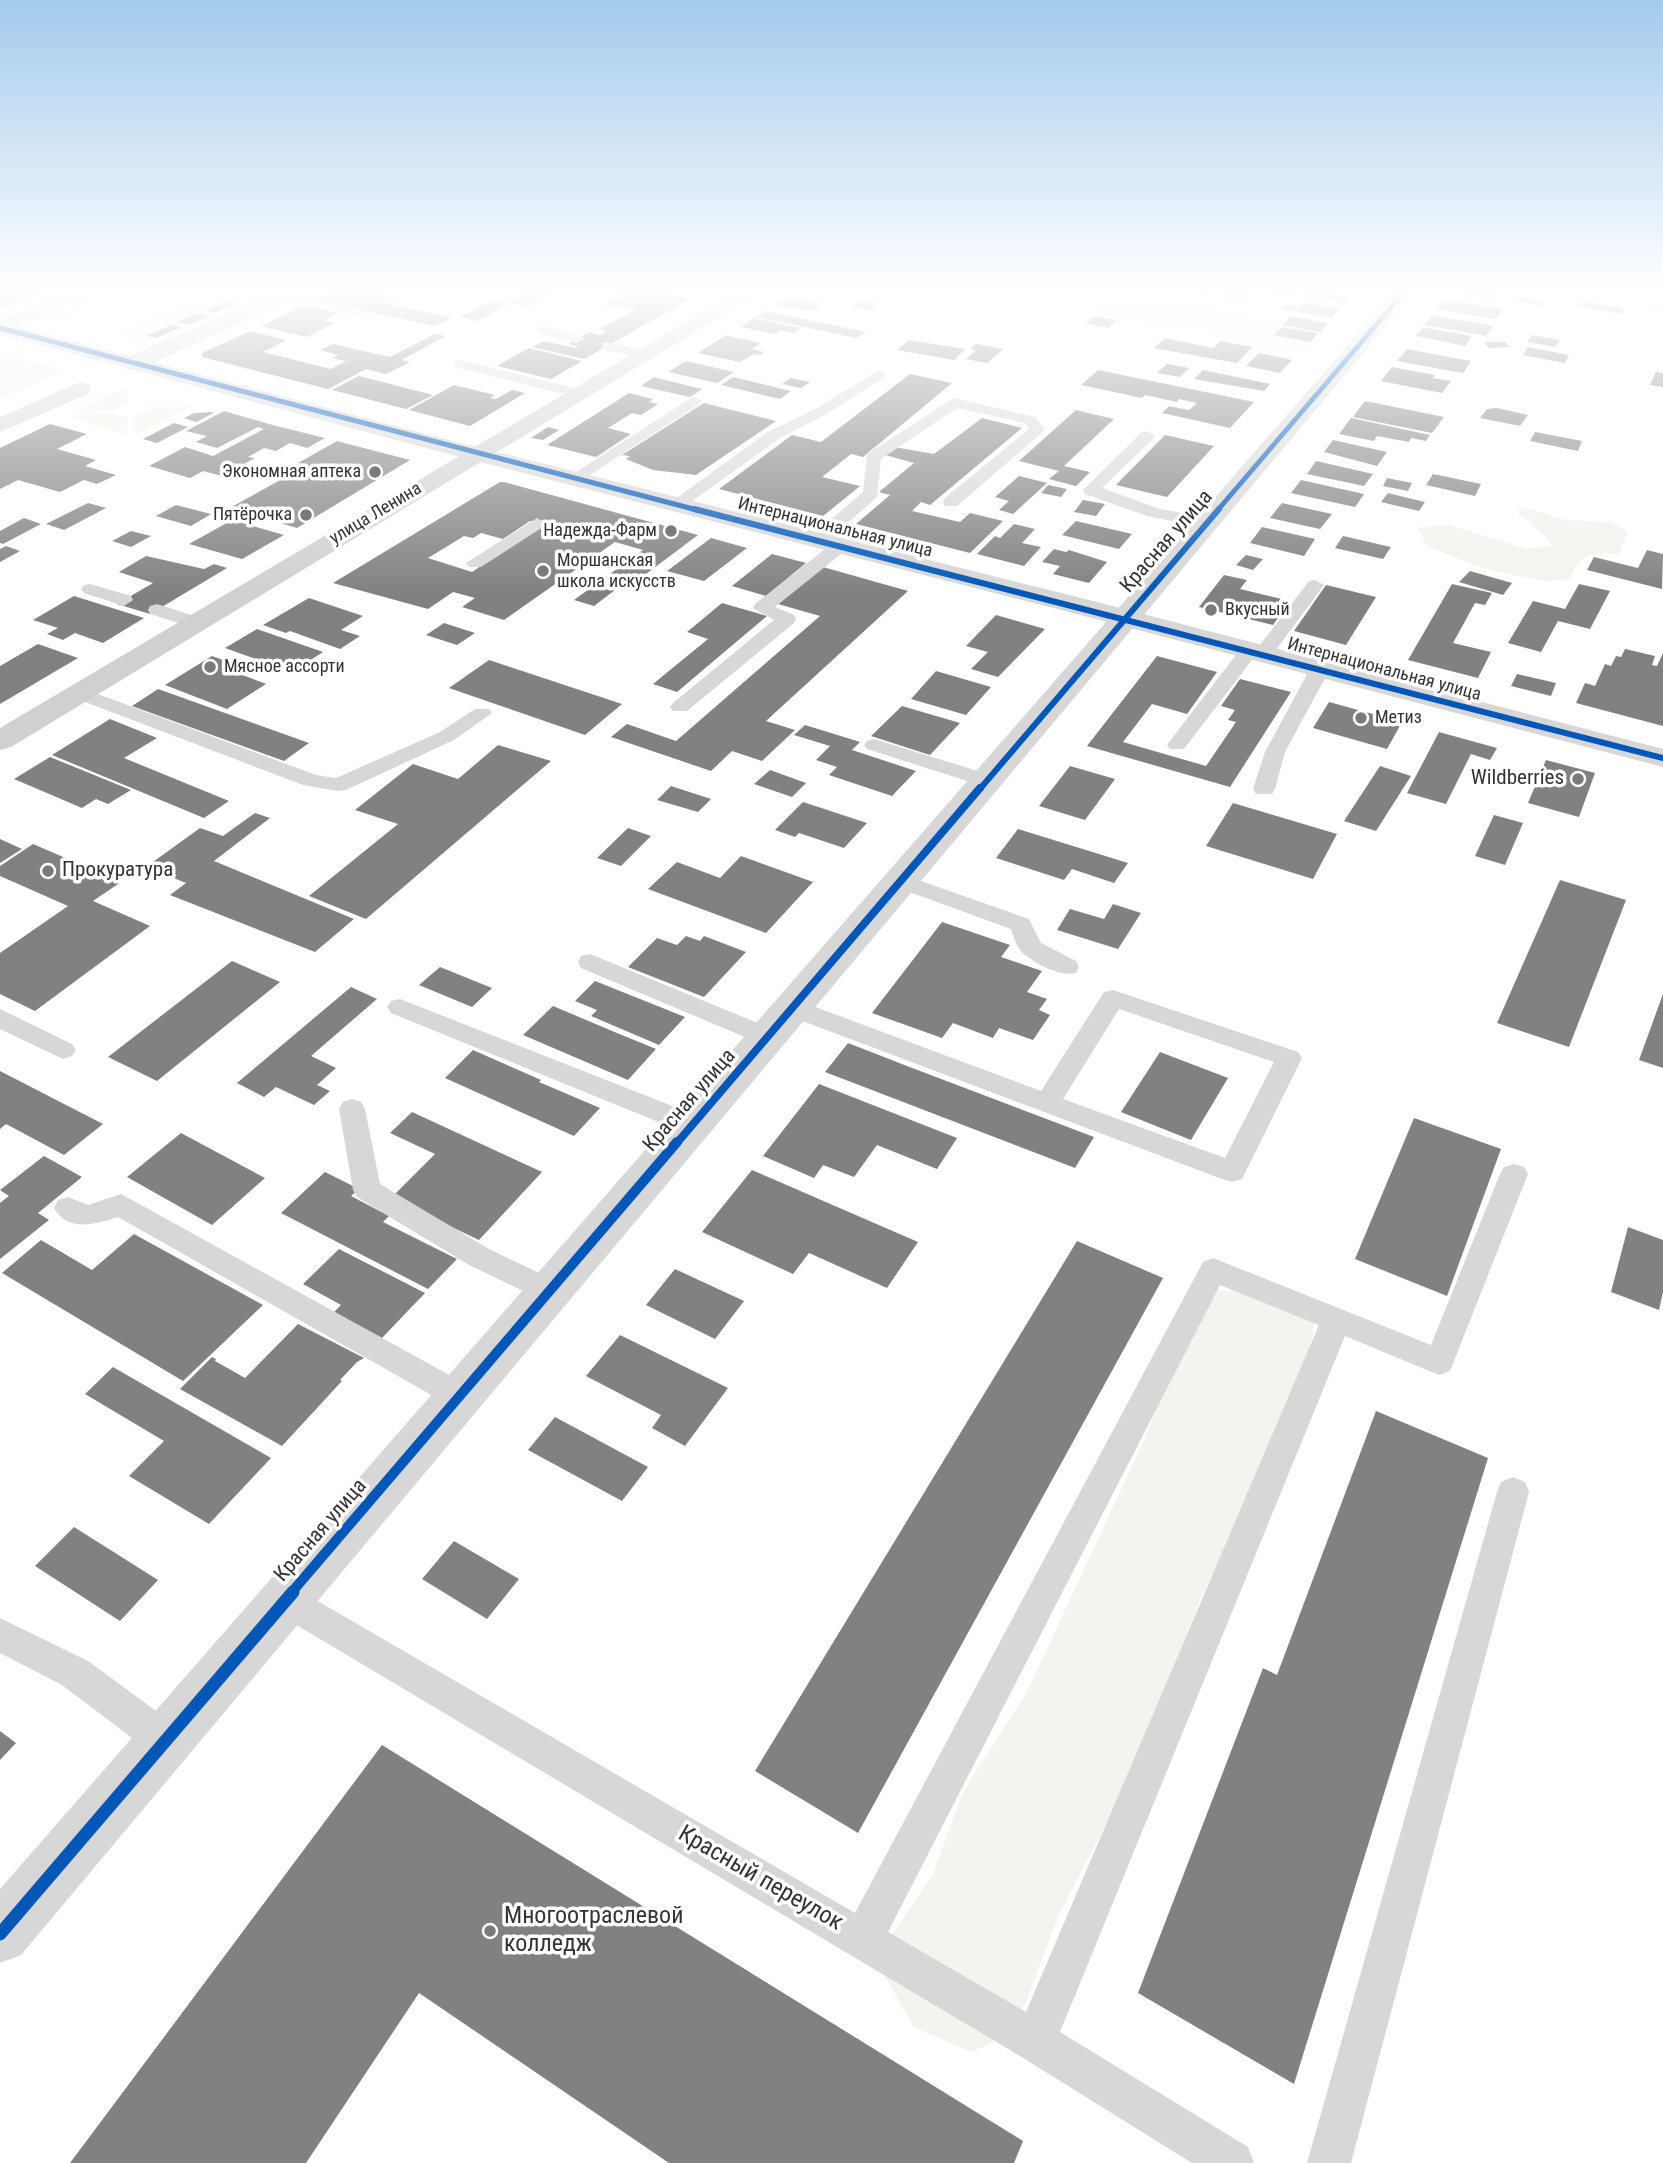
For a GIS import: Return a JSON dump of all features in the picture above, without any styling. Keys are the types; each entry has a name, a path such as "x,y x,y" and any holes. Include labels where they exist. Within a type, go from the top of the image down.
{"main road":[{"name":"улица Ленина","path":"0,741 583,391"}],"street":[{"path":"0,425 75,391"},
{"name":"Интернациональная улица","path":"235,391 476,454 582,486 675,505 829,543 1663,758"},
{"name":"Красная улица","path":"0,1934 1319,391"}],"lane":[{"path":"566,391 578,394"},
{"path":"675,505 774,435 820,412 853,391"},
{"path":"582,486 694,401"},
{"path":"680,707 788,619 762,608 829,543 871,493 873,457 892,441 930,422 954,403 1030,420 1037,430 951,502"},
{"path":"1147,436 1091,490 1153,512 1206,523"},
{"path":"475,563 537,523"},
{"path":"1177,745 1315,585"},
{"path":"90,589 124,600"},
{"path":"157,610 197,623"},
{"path":"1264,789 1275,752 1320,669"},
{"path":"79,693 311,780 338,785 447,736 482,713"},
{"path":"874,745 986,781"},
{"path":"901,881 1021,924 1031,948 1067,967"},
{"path":"590,962 780,1023 1047,1103 1232,1172 1289,1058 1113,998 1047,1103"},
{"path":"400,1007 693,1125"},
{"path":"0,1018 63,1050"},
{"path":"352,1109 366,1190 479,1256 550,1291"},
{"path":"863,1940 1213,1270 1439,1362 1514,1174"},
{"path":"68,1208 86,1216 121,1205 460,1396"},
{"path":"1035,2041 1337,1319"},
{"path":"1329,2163 1513,1492"},
{"name":"Красный переулок","path":"285,1600 1035,2041 1232,2163"},
{"path":"0,1635 75,1674 165,1740"}],"shaded area":[{"path":"0,391 18,391 0,399"},
{"path":"119,391 127,391 128,404 113,410 69,415"},
{"path":"194,405 135,435 135,416 149,410"},
{"path":"112,413 128,418 127,435 69,417"},
{"path":"1527,508 1565,520 1611,522 1628,532 1619,554 1588,555 1578,563 1570,579 1545,581 1489,570 1428,547 1417,528 1449,525 1527,549 1551,546 1546,537 1516,511"},
{"path":"1202,1289 1242,1291 1314,1323 1308,1366 1279,1456 1203,1592 1135,1768 1058,1917 1014,2033 971,2052 914,2027 875,1959 932,1876 963,1792 1027,1692 1144,1440"}],"building":[{"path":"336,391 417,391 433,395 406,409"},
{"path":"443,391 478,391 495,395 490,398 496,399 510,391 525,393 470,426 409,410"},
{"path":"663,391 699,391 690,397"},
{"path":"746,391 791,391 780,399"},
{"path":"888,391 942,391 863,457 851,454 822,477 860,486 823,516 719,489 792,435 821,442"},
{"path":"1109,391 1200,391 1254,402 1230,428 1162,413 1169,406 1189,410 1197,403 1145,395 1142,398"},
{"path":"629,393 653,399 649,402 658,404 641,415 632,413 608,428 631,434 596,457 547,445"},
{"path":"1365,401 1444,417 1432,433 1353,417"},
{"path":"704,403 776,421 696,475 653,470 626,459 630,456 622,455"},
{"path":"1497,408 1528,415 1520,426 1480,418 1487,409"},
{"path":"1076,410 1114,419 1064,466 1090,472 1076,486 1049,479 1059,471 1019,461"},
{"path":"224,411 325,438 307,448 290,443 276,451 264,448 248,457 255,458 222,476 203,471 190,478 149,466 185,447 213,456 264,429 258,427 217,448 196,442 207,436 186,431"},
{"path":"195,413 214,413 196,422 184,418"},
{"path":"982,418 1022,428 930,505 921,502 912,511 960,522 970,513 1003,521 970,553 856,524 890,495 879,492 914,463 885,455 894,447 934,454"},
{"path":"1351,418 1430,435 1426,441 1411,438 1409,442 1377,436 1374,441 1339,434"},
{"path":"174,423 188,427 157,443 143,439"},
{"path":"50,424 87,434 57,449 96,460 85,466 116,475 97,484 84,480 60,492 18,480 0,489 0,448"},
{"path":"548,427 559,430 543,440 531,438"},
{"path":"1535,432 1582,441 1578,451 1530,441"},
{"path":"1165,435 1214,446 1167,497 1116,485"},
{"path":"1333,440 1387,452 1377,466 1324,452"},
{"path":"337,441 410,460 297,528 230,508 307,465 298,463"},
{"path":"1316,461 1373,474 1364,486 1307,474"},
{"path":"1433,474 1481,484 1475,496 1426,485"},
{"path":"1019,476 1047,483 1013,514 999,510 1009,501 995,497"},
{"path":"1387,478 1412,483 1408,491 1383,486"},
{"path":"1301,480 1364,494 1355,507 1291,493"},
{"path":"500,482 698,535 626,589 619,587 594,606 574,600 643,550 615,542 504,620 462,607 475,598 453,592 428,609 333,583","holes":["530,521 543,524 472,572 428,558 464,536 473,538 481,533 503,539"]},
{"path":"1048,485 1067,489 1061,497 1041,493"},
{"path":"1388,493 1425,502 1419,511 1381,502"},
{"path":"1083,500 1105,504 1096,516 1074,512"},
{"path":"88,503 106,508 64,530 46,524"},
{"path":"1282,503 1332,514 1320,529 1270,518"},
{"path":"176,505 211,514 191,526 156,516"},
{"path":"24,518 41,524 3,544 0,543 0,531"},
{"path":"232,520 284,535 242,559 189,544"},
{"path":"1076,521 1132,534 1119,549 1062,535"},
{"path":"1014,524 1035,529 1022,543 1041,547 1024,566 977,554 995,536 1000,538"},
{"path":"1262,527 1315,539 1304,556 1250,543"},
{"path":"131,531 151,536 131,547 112,541"},
{"path":"1343,536 1391,547 1383,559 1335,548"},
{"path":"711,538 747,548 704,581 667,571"},
{"path":"6,546 20,551 0,562 0,549"},
{"path":"1054,549 1066,552 1069,550 1107,562 1089,583 1053,574 1060,566 1042,562"},
{"path":"1647,550 1663,554 1662,589 1587,570 1594,557 1638,568"},
{"path":"772,554 806,563 766,596 732,586"},
{"path":"1246,555 1263,559 1253,570 1236,565"},
{"path":"146,556 204,569 214,564 227,568 150,614 117,604 153,583 119,572"},
{"path":"823,567 908,591 766,721 795,730 762,761 732,751 711,771 611,737 627,724 676,741 820,616 778,604"},
{"path":"1470,571 1512,583 1503,595 1459,582"},
{"path":"1224,575 1247,580 1240,589 1290,601 1273,625 1199,607"},
{"path":"1452,584 1492,593 1485,605 1475,603 1453,643 1491,652 1478,678 1408,660"},
{"path":"1579,584 1610,591 1590,629 1558,621 1541,652 1508,643 1533,601 1565,609"},
{"path":"1326,585 1376,597 1346,645 1294,631"},
{"path":"74,596 144,618 103,643 75,633 63,640 47,634 58,628 33,620"},
{"path":"309,598 363,616 341,630 360,636 340,649 290,631 286,633 263,625"},
{"path":"722,603 767,616 677,692 653,684 708,639 687,632"},
{"path":"996,615 1045,629 998,677 971,669 988,652 966,646"},
{"path":"444,623 475,633 457,645 426,635"},
{"path":"257,629 323,652 292,672 225,648"},
{"path":"38,644 78,658 0,704 0,666"},
{"path":"1625,649 1655,656 1652,665 1657,666 1663,653 1663,726 1576,703 1585,683 1595,686 1605,664 1611,666 1616,656 1621,657"},
{"path":"212,656 243,667 235,672 266,684 227,709 165,685"},
{"path":"1157,656 1217,672 1187,714 1152,704 1123,742 1206,766 1236,722 1228,720 1235,710 1221,706 1240,679 1291,692 1230,787 1087,746"},
{"path":"489,660 622,704 585,735 449,688"},
{"path":"936,671 991,687 966,715 911,699"},
{"path":"1517,674 1556,683 1551,696 1511,686"},
{"path":"158,689 309,743 284,761 132,706"},
{"path":"1329,702 1402,722 1387,749 1313,728"},
{"path":"902,706 960,723 930,755 871,736"},
{"path":"110,719 157,738 124,758 229,801 204,818 52,755"},
{"path":"805,725 860,742 852,750 916,771 892,796 829,775 837,767 816,760 830,746 794,735"},
{"path":"1439,732 1497,748 1490,760 1471,754 1446,804 1407,793"},
{"path":"498,745 551,761 366,919 309,896 398,824 355,810 413,764 458,779"},
{"path":"50,757 131,790 108,804 96,799 82,808 14,779"},
{"path":"1546,760 1595,773 1579,817 1528,803"},
{"path":"1070,766 1115,779 1085,820 1039,806"},
{"path":"1380,766 1411,776 1376,831 1344,821"},
{"path":"770,770 806,783 792,797 754,784"},
{"path":"671,786 711,799 698,812 657,800"},
{"path":"803,802 867,823 844,848 799,833 795,837 775,830"},
{"path":"1233,803 1337,834 1313,879 1206,846"},
{"path":"255,813 270,818 214,861 354,919 315,952 170,895 186,883 146,867 200,828 223,836"},
{"path":"1494,815 1523,823 1505,865 1475,856"},
{"path":"628,828 651,836 621,866 597,858"},
{"path":"1018,829 1128,863 1114,883 1072,869 1064,880 996,858"},
{"path":"0,839 22,849 0,863"},
{"path":"33,844 121,882 93,901 150,926 35,1011 0,994 0,953 68,906 0,876 0,866"},
{"path":"741,856 813,882 766,933 648,889 677,862 720,878"},
{"path":"1560,880 1626,900 1569,1047 1497,1023"},
{"path":"1113,904 1141,913 1118,949 1057,930 1070,909 1104,919"},
{"path":"942,922 1010,945 1001,957 1042,971 1027,992 1047,999 1039,1010 1050,1015 1033,1040 999,1028 993,1038 953,1023 942,1038 872,1013"},
{"path":"686,936 700,941 704,936 746,952 704,997 628,967 657,938 677,945"},
{"path":"232,961 280,982 157,1081 108,1057"},
{"path":"440,967 492,988 472,1007 419,985"},
{"path":"595,981 685,1017 659,1045 591,1016 597,1010 575,1001"},
{"path":"351,987 377,999 311,1056 336,1068 317,1085 330,1091 314,1105 276,1087 264,1097 237,1083"},
{"path":"1663,994 1663,1068 1639,1060"},
{"path":"553,1006 656,1049 628,1080 523,1035"},
{"path":"848,1043 1094,1137 1075,1168 825,1072"},
{"path":"473,1050 600,1108 574,1136 445,1078"},
{"path":"1160,1052 1228,1078 1191,1140 1121,1112"},
{"path":"0,1071 103,1124 64,1155 6,1124 0,1129"},
{"path":"819,1084 957,1138 937,1169 877,1145 854,1177 823,1165 814,1178 763,1156"},
{"path":"412,1112 542,1172 479,1240 391,1198 435,1154 390,1133"},
{"path":"1414,1118 1501,1149 1447,1296 1355,1259"},
{"path":"181,1133 265,1178 212,1225 127,1177"},
{"path":"44,1156 82,1177 38,1213 49,1220 0,1259 0,1203 9,1196 0,1190"},
{"path":"752,1170 918,1242 887,1288 809,1253 793,1274 702,1232"},
{"path":"325,1172 359,1189 351,1196 389,1216 383,1222 457,1259 428,1289 281,1213"},
{"path":"1628,1227 1663,1240 1663,1292 1659,1310 1611,1292"},
{"path":"134,1234 263,1305 183,1381 2,1273 41,1240 92,1270"},
{"path":"1077,1241 1163,1278 858,1833 755,1771"},
{"path":"339,1249 425,1293 382,1338 334,1312 341,1305 303,1284"},
{"path":"675,1269 744,1301 715,1339 646,1305"},
{"path":"298,1324 364,1358 340,1380 342,1381 282,1446 180,1389 212,1357 245,1378"},
{"path":"620,1335 728,1388 685,1446 652,1428 661,1415 586,1376"},
{"path":"113,1367 271,1458 209,1524 129,1476 164,1441 85,1394"},
{"path":"1376,1411 1488,1458 1294,2084 1138,1993 1263,1668 1277,1675"},
{"path":"555,1417 648,1467 622,1501 528,1450"},
{"path":"74,1527 158,1580 120,1621 35,1566"},
{"path":"454,1541 519,1579 487,1619 422,1579"},
{"path":"0,1731 16,1743 0,1760"},
{"path":"382,1745 1023,2141 1014,2163 669,2163 419,1993 306,2163 70,2163"}],"cycle path":[{"path":"237,391 1663,758"},
{"path":"0,1934 1320,391"}],"place":[{"name":"Экономная аптека","path":"375,472"},
{"name":"Пятёрочка","path":"306,515"},
{"name":"Надежда-Фарм","path":"671,531"},
{"name":"Моршанская школа искусств","path":"543,571"},
{"name":"Вкусный","path":"1211,610"},
{"name":"Мясное ассорти","path":"210,667"},
{"name":"Метиз","path":"1361,718"},
{"name":"Wildberries","path":"1578,779"},
{"name":"Прокуратура","path":"48,871"},
{"name":"Многоотраслевой колледж","path":"490,1931"}]}
